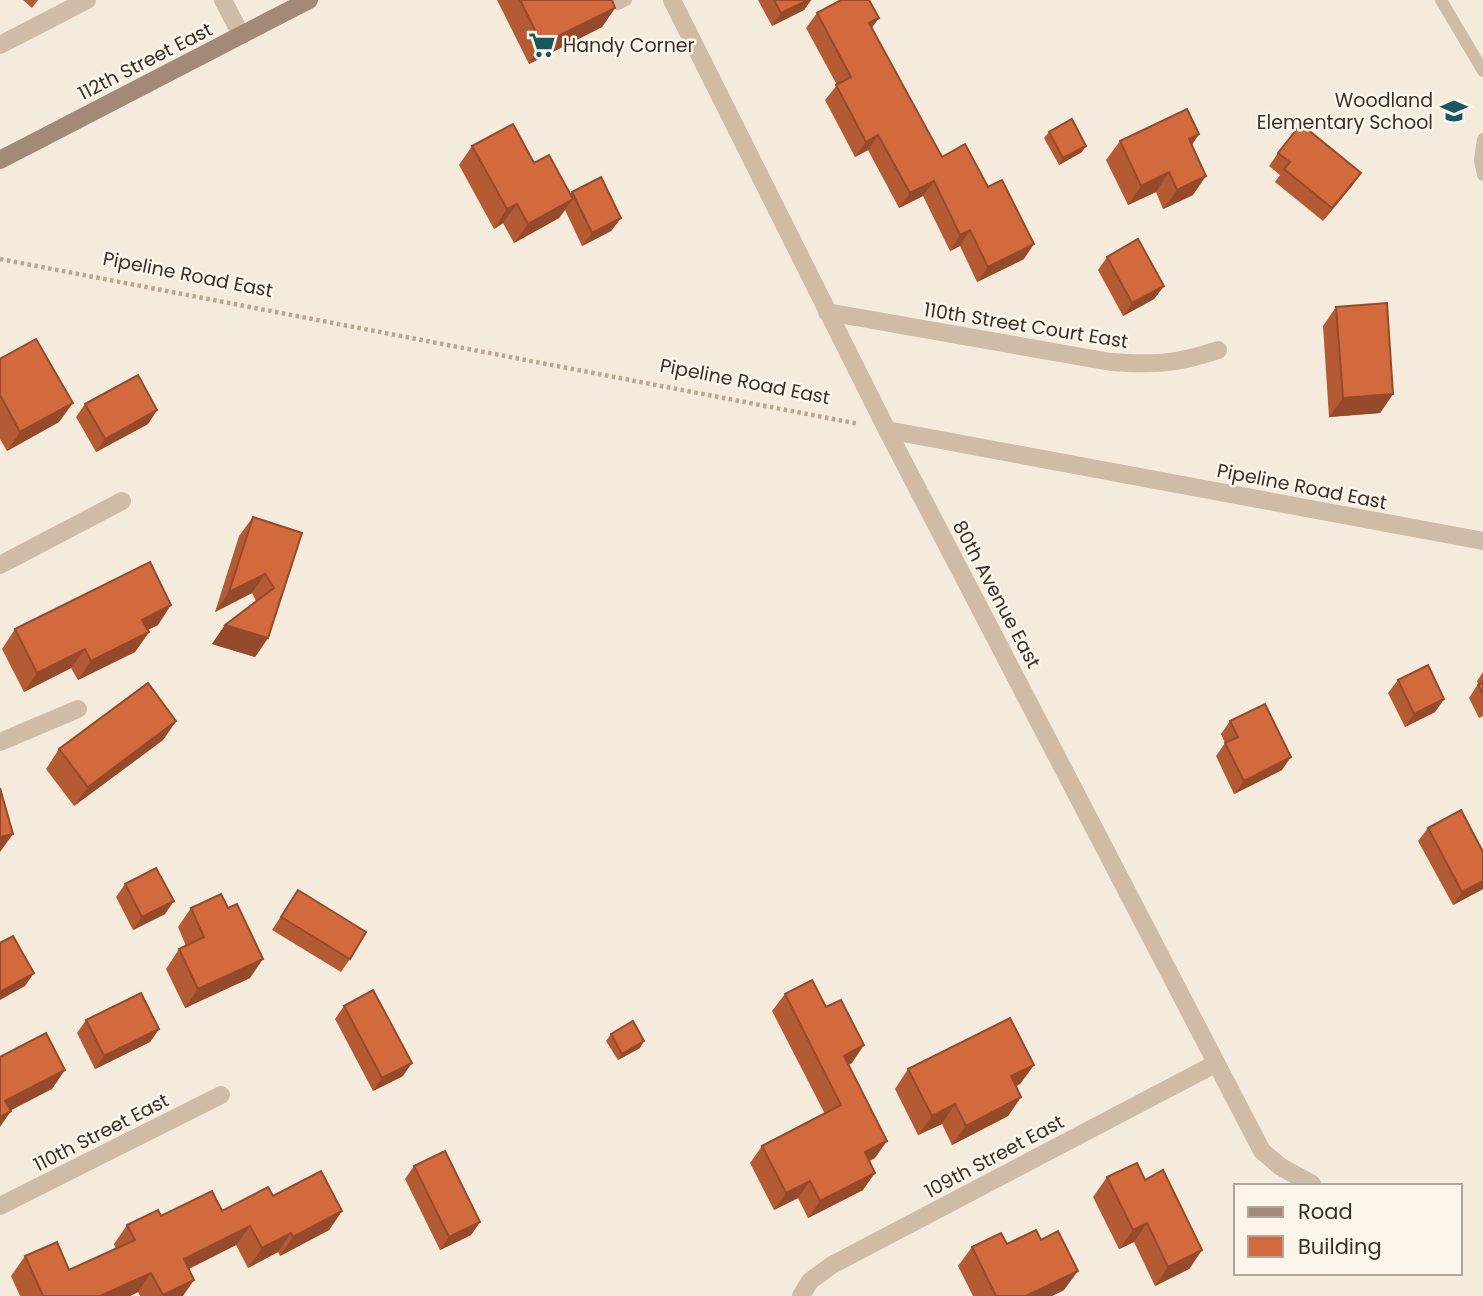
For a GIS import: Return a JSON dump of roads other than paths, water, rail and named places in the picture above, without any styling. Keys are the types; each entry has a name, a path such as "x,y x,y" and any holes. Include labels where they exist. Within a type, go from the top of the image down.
{"main road":[{"name":"112th Street East","path":"0,160 309,0"}],"street":[{"path":"0,45 87,0"},
{"path":"223,0 241,35"},
{"name":"80th Avenue East","path":"672,0 887,430 1262,1151 1281,1167 1312,1184"},
{"name":"110th Street Court East","path":"827,312 1111,362 1151,365 1190,360 1218,350"},
{"name":"Pipeline Road East","path":"887,430 1483,541"},
{"path":"0,565 122,501"},
{"path":"0,742 78,709"},
{"name":"109th Street East","path":"801,1296 810,1281 832,1265 1215,1063"},
{"name":"110th Street East","path":"0,1206 222,1095"}],"lane":[{"path":"616,0 618,4 626,0"},
{"path":"1441,0 1483,71"},
{"path":"1483,139 1480,160 1483,175"}],"place":[{"name":"Handy Corner","path":"542,45"},
{"name":"Woodland Elementary School","path":"1454,111"}]}
